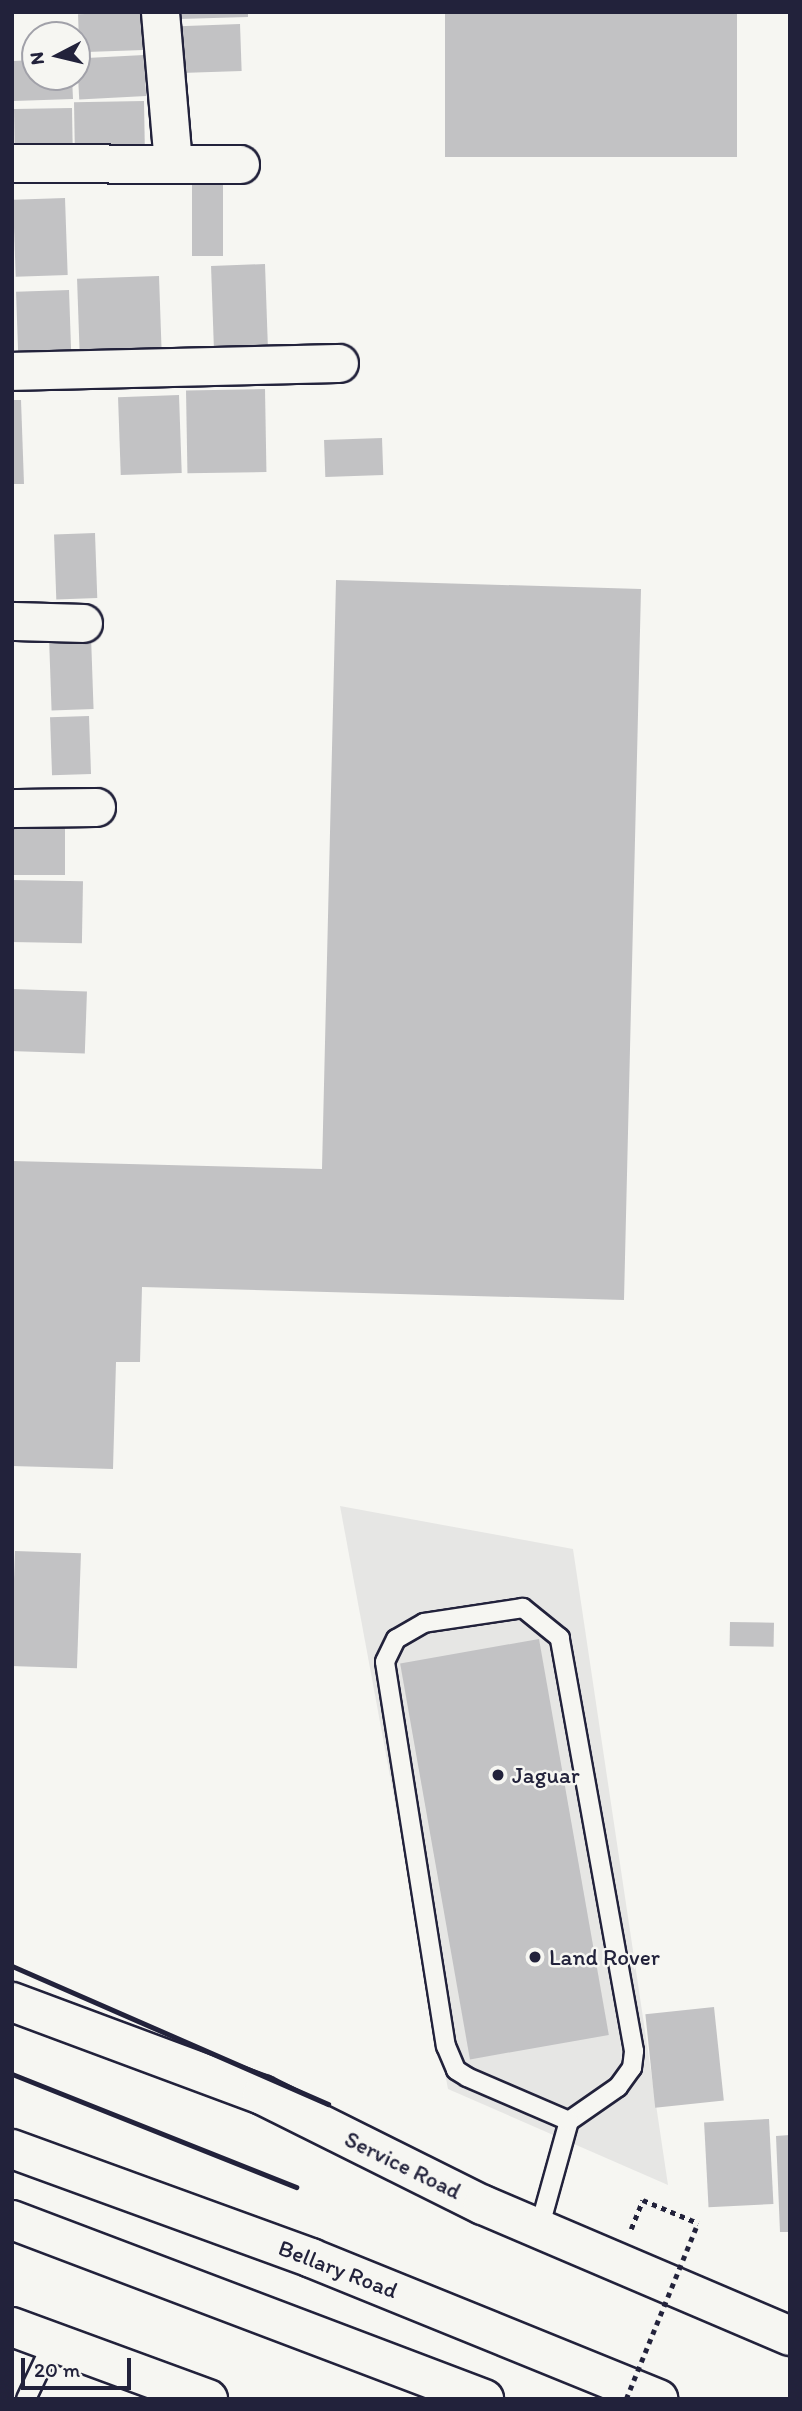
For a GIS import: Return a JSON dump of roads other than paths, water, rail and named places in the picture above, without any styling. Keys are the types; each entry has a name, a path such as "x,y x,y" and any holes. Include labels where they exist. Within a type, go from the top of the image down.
{"main road":[{"name":"Service Road","path":"12,2002 262,2095 540,2229 790,2336"},
{"name":"Bellary Road","path":"12,2149 311,2258 659,2399"},
{"path":"12,2220 484,2399"},
{"path":"12,2327 208,2399"}],"street":[{"path":"160,12 173,163"},
{"path":"12,163 240,163"},
{"path":"12,370 339,363"},
{"path":"12,621 83,623"},
{"path":"12,808 96,807"}],"lane":[{"path":"540,2229 569,2121 618,2087 632,2068 634,2051 560,1638 523,1608 424,1623 396,1639 385,1662 446,2046 456,2070 467,2077 569,2121"},
{"path":"26,2399 53,2342"}],"railway":[{"path":"12,1966 328,2104"},
{"path":"12,2074 296,2187"}],"place":[{"name":"Jaguar","path":"498,1775"},
{"name":"Land Rover","path":"535,1957"}]}
